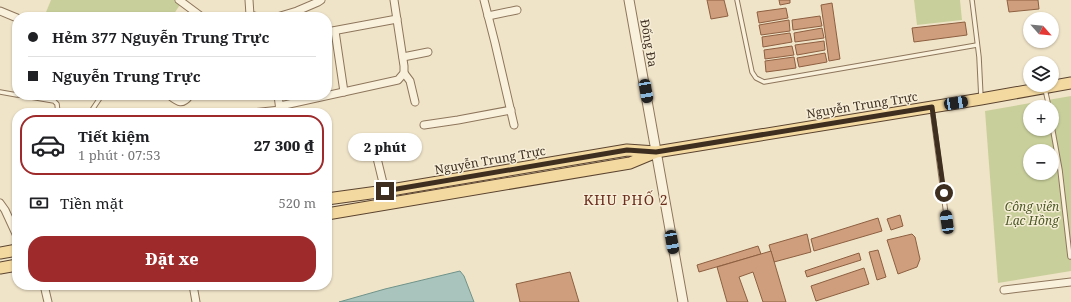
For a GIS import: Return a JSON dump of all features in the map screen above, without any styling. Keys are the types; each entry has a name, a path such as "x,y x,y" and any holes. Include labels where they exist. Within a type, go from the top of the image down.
{"main road":[{"name":"Nguyễn Trung Trực","path":"1059,85 1071,83"},
{"name":"Nguyễn Trung Trực","path":"332,198 385,191 627,150 656,152 1023,92"},
{"name":"Nguyễn Trung Trực","path":"332,213 630,163 656,152"},
{"path":"0,253 12,251"},
{"path":"0,268 12,267"}],"street":[{"path":"179,0 195,12"},
{"path":"248,12 249,0"},
{"path":"294,12 321,0"},
{"path":"394,0 404,73 410,81 415,102"},
{"path":"484,0 496,42 514,125"},
{"name":"Đống Đa","path":"630,0 683,302"},
{"path":"488,16 517,10"},
{"path":"0,11 12,16"},
{"path":"332,31 397,19"},
{"path":"335,31 344,92"},
{"path":"403,57 428,52"},
{"path":"332,95 398,80 404,73"},
{"path":"176,100 181,102 187,100"},
{"path":"287,108 316,100"},
{"path":"424,125 510,110"},
{"path":"376,154 385,191"},
{"path":"0,203 12,226"},
{"path":"1004,290 1071,282"},
{"path":"45,290 48,302"},
{"path":"194,290 196,302"}],"lane":[{"path":"737,0 752,72 756,78 764,82 977,45"},
{"path":"972,0 979,57 981,99"},
{"path":"0,92 12,94"},
{"path":"44,100 54,102 57,104 57,108"},
{"path":"932,107 947,222"},
{"path":"1054,136 1060,170 1070,257"}],"green space":[{"path":"51,0 183,0 175,12 46,12"},
{"path":"914,0 960,0 962,20 917,25"},
{"name":"Công viên Lạc Hồng","path":"1071,96 1071,271 998,283 985,111 1023,104 1023,136 1059,136 1059,100 1048,100"}],"water":[{"path":"460,271 464,276 474,302 339,302 385,289"}],"building":[{"path":"707,0 724,0 728,16 711,19"},
{"path":"779,0 790,0 790,3 780,5"},
{"path":"1007,0 1038,0 1039,9 1009,12"},
{"path":"832,3 840,59 829,61 821,5"},
{"path":"786,8 788,18 759,23 757,12"},
{"path":"820,16 822,26 793,30 792,20"},
{"path":"789,20 790,31 761,35 759,25"},
{"path":"965,22 967,35 914,42 912,28"},
{"path":"822,28 824,38 795,42 794,33"},
{"path":"790,33 792,42 763,47 762,37"},
{"path":"824,41 825,50 797,55 795,45"},
{"path":"792,46 794,55 765,59 764,50"},
{"path":"825,53 827,62 799,67 797,58"},
{"path":"794,57 796,68 766,72 765,61"},
{"path":"900,215 903,226 891,230 887,219"},
{"path":"878,218 882,231 814,251 811,239"},
{"path":"807,234 811,252 774,262 769,245"},
{"path":"912,234 915,237 920,259 917,267 898,274 887,240"},
{"path":"758,246 761,254 699,272 697,265"},
{"path":"878,250 886,277 877,280 869,252"},
{"path":"771,251 786,302 763,302 753,272 739,277 748,302 727,302 717,267"},
{"path":"859,253 861,260 807,277 805,271"},
{"path":"864,268 869,284 816,301 811,286"},
{"path":"570,272 579,302 520,302 516,284"}],"district":[{"name":"KHU PHỐ 2","path":"626,199"}],"route":[{"path":"385,191 627,150 656,152 932,107 944,193"}]}
